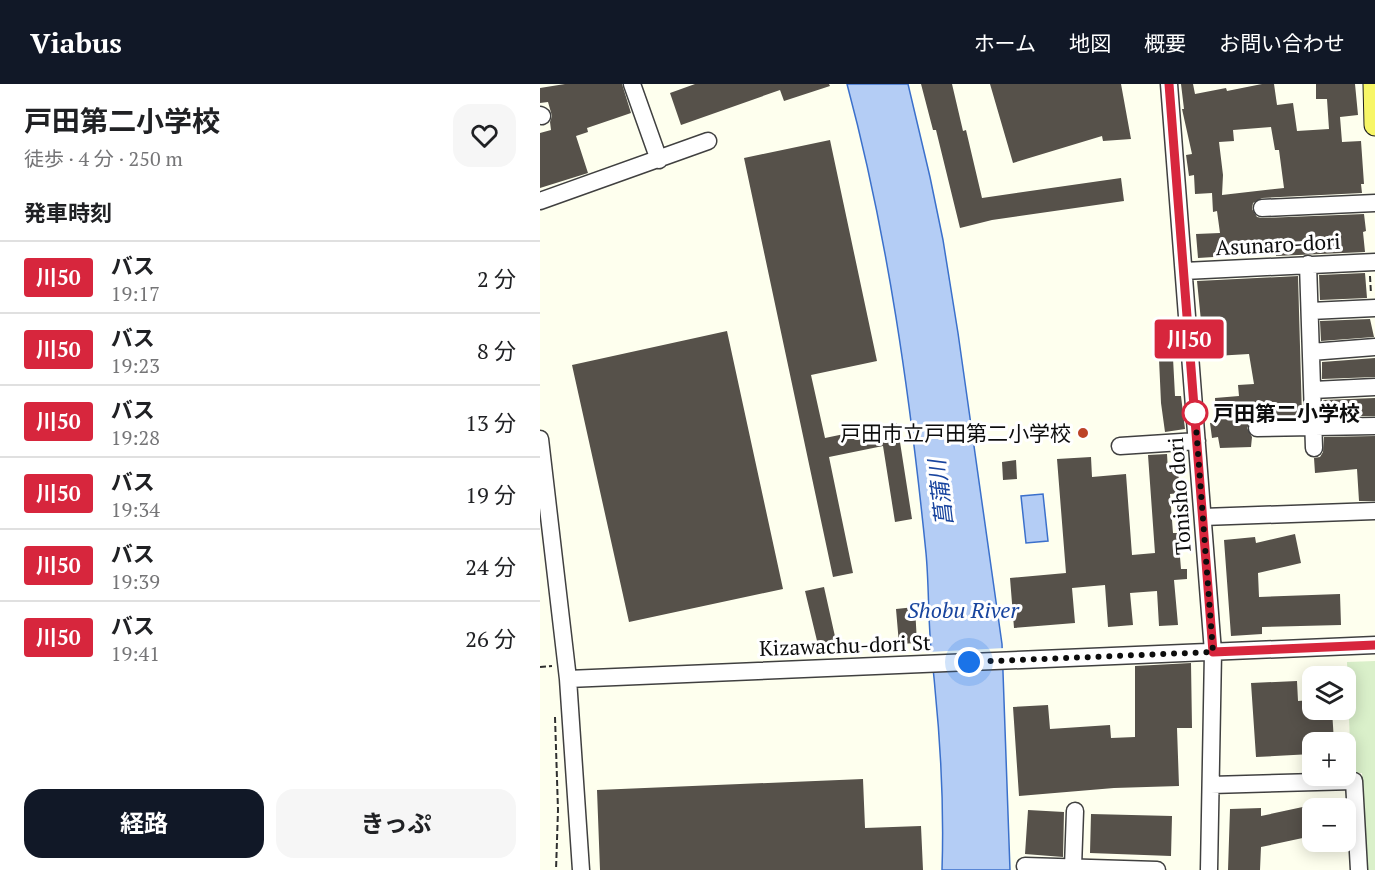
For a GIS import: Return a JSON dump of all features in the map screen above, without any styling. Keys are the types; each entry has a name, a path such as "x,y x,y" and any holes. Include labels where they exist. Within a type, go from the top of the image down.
{"main road":[{"path":"1374,84 1375,124"}],"street":[{"path":"633,84 659,160"},
{"name":"Tonisho dori","path":"1169,84 1213,652 1209,870"},
{"path":"540,201 708,141"},
{"path":"1262,208 1375,203"},
{"path":"1308,264 1314,448"},
{"name":"Asunaro-dori","path":"1184,272 1308,264 1372,270"},
{"path":"1310,311 1373,303"},
{"path":"1311,352 1375,347"},
{"path":"1313,390 1375,387"},
{"path":"1257,428 1314,429 1375,426"},
{"path":"540,439 568,679 581,870"},
{"path":"1120,446 1197,441"},
{"path":"1203,517 1375,511"},
{"name":"Kizawachu-dori St","path":"568,679 1375,645"},
{"path":"1211,785 1354,781 1359,870"},
{"path":"1073,867 1075,812"},
{"path":"1025,866 1157,870"}],"path":[{"path":"1372,270 1373,303"},
{"path":"555,716 558,810 556,870"}],"green space":[{"path":"1375,661 1375,870 1366,870 1362,773 1356,773 1356,732 1350,732 1349,720 1356,720 1356,666 1347,666 1347,662"}],"water":[{"name":"Shobu River","path":"847,84 908,84 930,177 958,333 1002,644 1010,870 942,870 939,734 930,636 926,553 913,435 886,258 862,142"},
{"path":"1043,494 1048,541 1026,543 1021,496"}],"pier":[{"path":"1005,648 1006,668 930,671 928,652"}],"building":[{"path":"565,84 622,84 631,113 587,128 588,132 576,136 588,173 540,188 540,133 551,130 552,116 548,102 540,103 540,88"},
{"path":"695,84 829,84 830,86 784,101 780,90 681,125 670,93"},
{"path":"921,84 952,84 963,131 966,130 982,198 1121,178 1124,201 992,220 960,228 936,130 933,130"},
{"path":"990,84 1121,84 1131,139 1103,141 1102,136 1013,163"},
{"path":"1181,84 1193,84 1195,94 1226,88 1227,91 1274,84 1277,105 1293,103 1297,131 1329,129 1327,99 1316,99 1316,84 1355,84 1358,115 1340,117 1342,142 1361,141 1364,184 1361,184 1362,193 1262,198 1253,203 1252,209 1257,217 1262,218 1364,214 1365,252 1276,256 1276,253 1198,258 1196,234 1220,233 1217,211 1213,212 1212,193 1195,194 1194,175 1189,176 1186,155 1192,154 1182,109 1184,109","holes":["1271,127 1275,150 1279,150 1284,188 1222,195 1223,175 1219,142 1234,141 1233,130"]},
{"path":"830,140 877,361 811,375 825,438 897,423 912,519 895,522 883,446 829,457 853,573 833,577 744,158"},
{"path":"1365,273 1367,298 1320,300 1319,275"},
{"path":"1298,276 1302,417 1252,419 1247,428 1252,437 1251,447 1220,448 1218,437 1212,438 1210,423 1216,422 1215,398 1239,396 1238,385 1254,384 1249,354 1215,356 1214,340 1203,341 1197,281"},
{"path":"1370,319 1374,337 1321,341 1320,321"},
{"path":"727,331 783,589 629,622 572,365"},
{"path":"1173,358 1175,396 1181,396 1185,429 1165,432 1159,359"},
{"path":"1375,358 1375,377 1322,379 1322,362"},
{"path":"1375,398 1375,416 1323,416 1323,400"},
{"path":"1375,436 1375,501 1359,501 1357,469 1315,473 1314,458 1320,457 1323,452 1324,437"},
{"path":"1167,454 1168,471 1178,470 1180,493 1170,494 1173,533 1178,533 1181,569 1187,569 1187,579 1174,580 1178,625 1159,626 1157,591 1130,593 1133,625 1108,627 1105,585 1072,588 1075,623 1014,628 1010,578 1066,573 1057,459 1091,457 1092,477 1126,474 1132,555 1155,553 1148,455"},
{"path":"1016,460 1017,479 1003,480 1002,462"},
{"path":"1295,534 1301,563 1258,573 1259,597 1340,594 1341,625 1262,627 1262,634 1231,636 1224,540 1255,537 1256,543"},
{"path":"824,587 836,641 818,645 805,591"},
{"path":"915,607 917,643 899,644 896,609"},
{"path":"1191,663 1192,728 1177,728 1179,786 1114,788 1019,796 1013,707 1048,705 1050,729 1110,725 1111,738 1135,737 1135,666"},
{"path":"1297,681 1298,701 1302,701 1302,720 1333,720 1333,732 1302,732 1302,755 1256,757 1251,683"},
{"path":"863,779 865,828 921,826 923,870 600,870 597,790"},
{"path":"1302,807 1302,838 1261,847 1260,870 1228,870 1230,809 1261,808 1261,816"},
{"path":"1028,810 1064,812 1063,857 1025,854"},
{"path":"1091,814 1172,816 1171,856 1090,853"}],"bus line":[{"name":"川50","path":"1169,84 1213,652 1375,645"}],"place":[{"name":"戸田第二小学校","path":"1195,413"},
{"name":"戸田市立戸田第二小学校","path":"1083,433"}],"route":[{"path":"969,662 1213,652 1195,413"}],"water label":[{"name":"菖蒲川","path":"940,493"}]}
